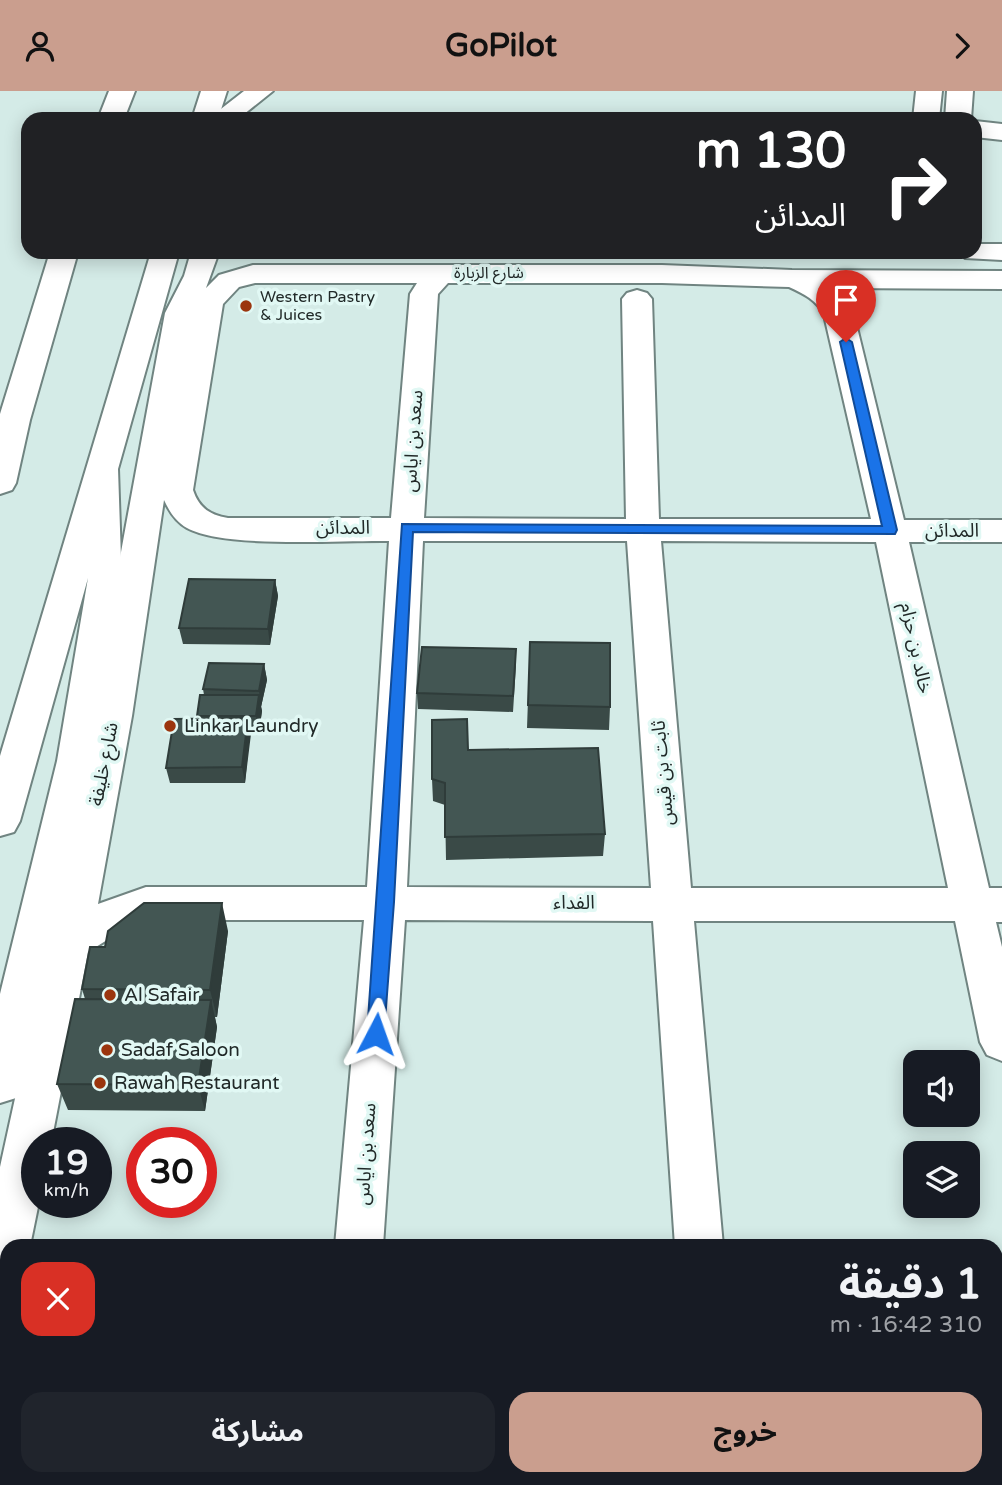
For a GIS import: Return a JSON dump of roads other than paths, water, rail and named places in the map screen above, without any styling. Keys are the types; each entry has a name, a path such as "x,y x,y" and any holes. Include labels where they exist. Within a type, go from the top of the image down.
{"street":[{"path":"114,112 122,91"},
{"path":"207,112 214,91"},
{"path":"927,112 929,91"},
{"path":"958,112 960,91"},
{"path":"235,112 256,102"},
{"path":"982,130 1002,132"},
{"path":"982,252 1002,252"},
{"path":"0,483 14,421 62,259"},
{"path":"0,821 163,259"},
{"path":"203,263 225,259"},
{"path":"680,259 1002,280"},
{"name":"شارع خليفة","path":"8,1239 83,876 113,716 136,563 180,313 203,263"},
{"path":"650,287 785,265"},
{"name":"خالد بن حزام","path":"785,265 828,297 839,315 890,530 987,905 1002,1042"},
{"name":"شارع الزبارة","path":"191,517 180,505 177,490 209,302 229,281 271,272 598,273 622,284 650,287"},
{"name":"سعد بن اياس","path":"360,1239 386,902 407,528 424,294 432,281 443,273"},
{"name":"ثابت بن قيس","path":"650,287 643,530 698,1239"},
{"path":"0,453 14,421"},
{"path":"0,1084 76,761 106,589 103,471"},
{"name":"المدائن","path":"191,517 207,526 228,529 1002,531"},
{"name":"الفداء","path":"83,876 146,903"},
{"name":"الفداء","path":"69,943 112,916 146,903 987,905"}],"place":[{"name":"Western Pastry & Juices","path":"246,306"},
{"name":"Linkar Laundry","path":"170,726"},
{"name":"Al Safair","path":"110,995"},
{"name":"Sadaf Saloon","path":"107,1050"},
{"name":"Rawah Restaurant","path":"100,1083"}]}
